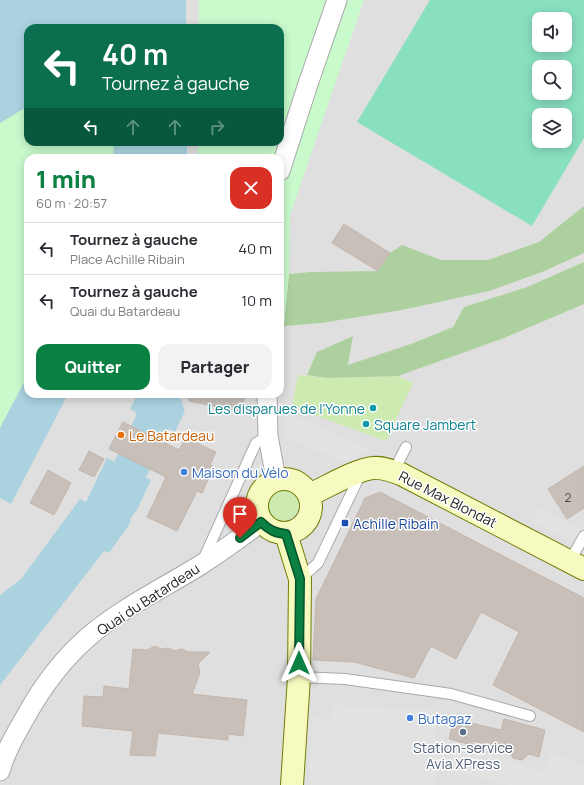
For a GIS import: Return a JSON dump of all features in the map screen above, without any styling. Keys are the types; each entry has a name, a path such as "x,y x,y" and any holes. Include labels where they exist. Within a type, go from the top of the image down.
{"street":[{"path":"284,159 337,0"},
{"path":"267,398 268,436 276,480"},
{"name":"Rue Max Blondat","path":"309,495 362,470 374,468 388,469 577,565"},
{"path":"284,478 299,483 309,495 311,504 307,521 302,527 294,532 286,534 276,533 268,529 261,522 257,514 256,505 262,489 268,483 276,480 284,478"},
{"name":"Quai du Batardeau","path":"0,771 18,730 38,694 62,664 87,638 120,613 202,564 261,522"},
{"path":"286,534 300,579 299,677 292,785"}],"lane":[{"path":"202,564 256,443 268,436"},
{"path":"394,471 406,447"},
{"path":"300,579 318,563 362,470"},
{"path":"577,565 584,536"},
{"path":"299,677 345,678 451,694 530,716"}],"shaded area":[{"path":"0,0 584,0 584,785 0,785"},
{"path":"288,413 370,449 348,465 283,435"},
{"path":"539,507 584,531 584,548 533,521"},
{"path":"334,705 438,710 435,738 544,772 549,753 584,765 584,785 509,785 438,769 434,785 311,785 309,774 312,718 329,719"}],"green space":[{"path":"199,0 364,0 290,215 289,274 284,322 284,154 198,154 198,146 284,146 284,24 199,24"},
{"path":"430,0 584,0 584,138 532,226 357,122"},
{"path":"24,108 24,146 114,146 113,154 24,154 24,383 0,428 0,123"},
{"path":"584,206 584,253 542,272 489,291 402,310 321,323 284,326 289,274 311,272 378,271 390,253 402,245 441,260 488,260 539,242"},
{"path":"584,262 584,304 504,338 398,376 328,378 307,375 317,352 353,336 348,365 411,344 453,327 464,307 527,287"},
{"name":"Square Jambert","path":"298,375 328,378 398,376 413,383 386,441 292,407"},
{"path":"279,487 285,487 294,492 298,498 298,510 294,516 285,521 279,521 270,516 265,507 265,501 270,492"}],"water":[{"path":"0,0 186,0 186,24 24,24 24,108 0,123"},
{"path":"114,146 187,146 187,154 113,154"},
{"path":"24,383 24,398 66,398 11,504 0,498 0,428"},
{"path":"180,398 185,411 175,432 130,409 135,399"},
{"path":"107,458 151,480 136,512 130,520 131,522 109,553 104,551 0,685 0,595 21,579 80,499 86,502"}],"building":[{"path":"344,224 390,253 378,271 332,243"},
{"path":"189,398 244,398 242,412 189,401"},
{"name":"Maison du Vélo","path":"123,422 179,450 186,438 216,452 210,465 214,467 202,493 197,491 177,531 147,517 166,477 109,449"},
{"path":"89,451 104,459 94,477 79,470"},
{"path":"584,466 584,508 567,519 548,489"},
{"path":"48,470 71,483 54,515 30,503"},
{"path":"380,492 584,598 584,732 493,685 519,632 481,612 456,659 431,646 414,678 354,662 313,660 316,599 365,498"},
{"path":"155,646 161,649 168,648 174,651 182,649 188,652 210,652 198,664 200,673 192,694 247,700 243,736 228,734 228,740 158,733 155,756 130,755 133,731 82,726 84,696 103,697 104,686 129,689 133,649 147,650"},
{"path":"454,719 501,730 504,719 545,730 539,757 529,754 522,760 513,758 509,750 473,741 472,745 449,739"}],"waterway":[{"path":"104,510 130,470 153,421 154,398"}],"place":[{"name":"Les disparues de l’Yonne","path":"373,408"},
{"name":"Square Jambert","path":"366,424"},
{"name":"Le Batardeau","path":"121,435"},
{"name":"Maison du Vélo","path":"184,472"},
{"name":"Achille Ribain","path":"345,523"},
{"name":"Butagaz","path":"410,718"},
{"name":"Station-service Avia XPress","path":"463,732"}],"route":[{"path":"240,538 261,522 268,529 276,533 286,534 300,579 299,663"}]}
